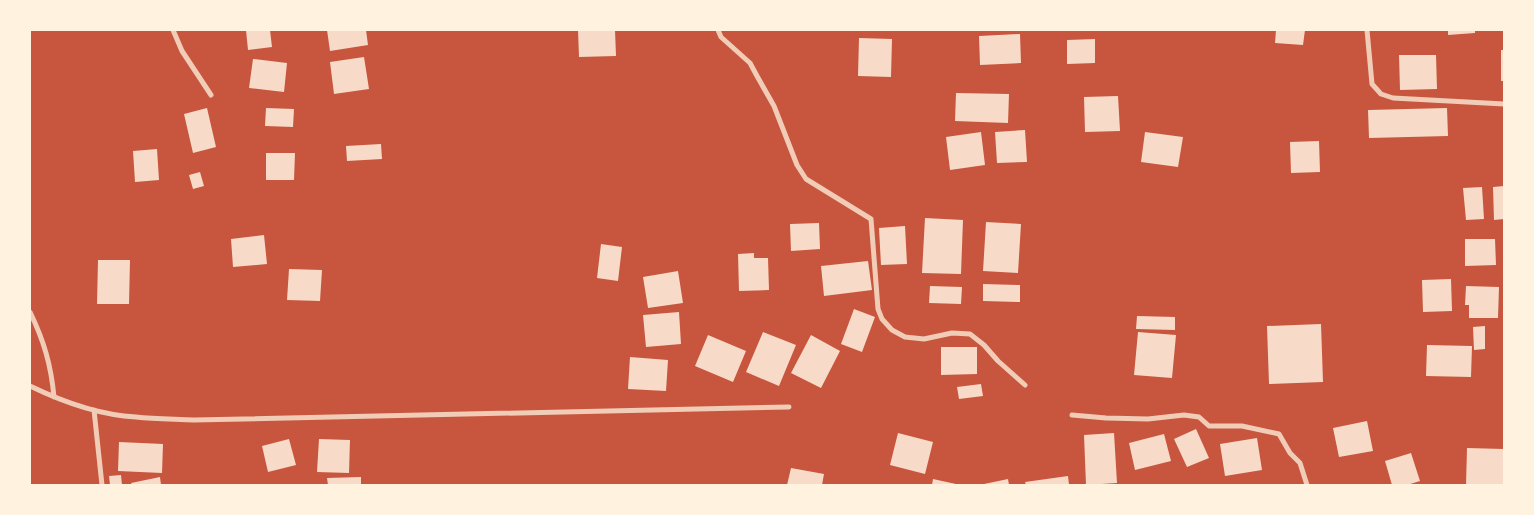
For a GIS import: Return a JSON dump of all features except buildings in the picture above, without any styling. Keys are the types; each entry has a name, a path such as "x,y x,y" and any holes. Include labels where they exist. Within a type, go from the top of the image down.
{"street":[{"path":"173,30 182,51 211,95"},
{"path":"718,30 721,37 750,63 758,76 774,106 798,165 806,179 871,219 878,309 882,319 892,330 905,337 924,339 952,333 970,334 1025,385"},
{"path":"1367,30 1372,84 1381,94 1393,98 1504,104"},
{"path":"30,312 45,347 52,371 54,397"},
{"path":"30,386 54,397 94,410 135,418 194,420 789,407"},
{"path":"94,410 102,485"},
{"path":"1072,415 1148,419 1184,415 1200,417 1209,426 1242,426 1279,434 1290,453 1300,463 1307,485"}]}
